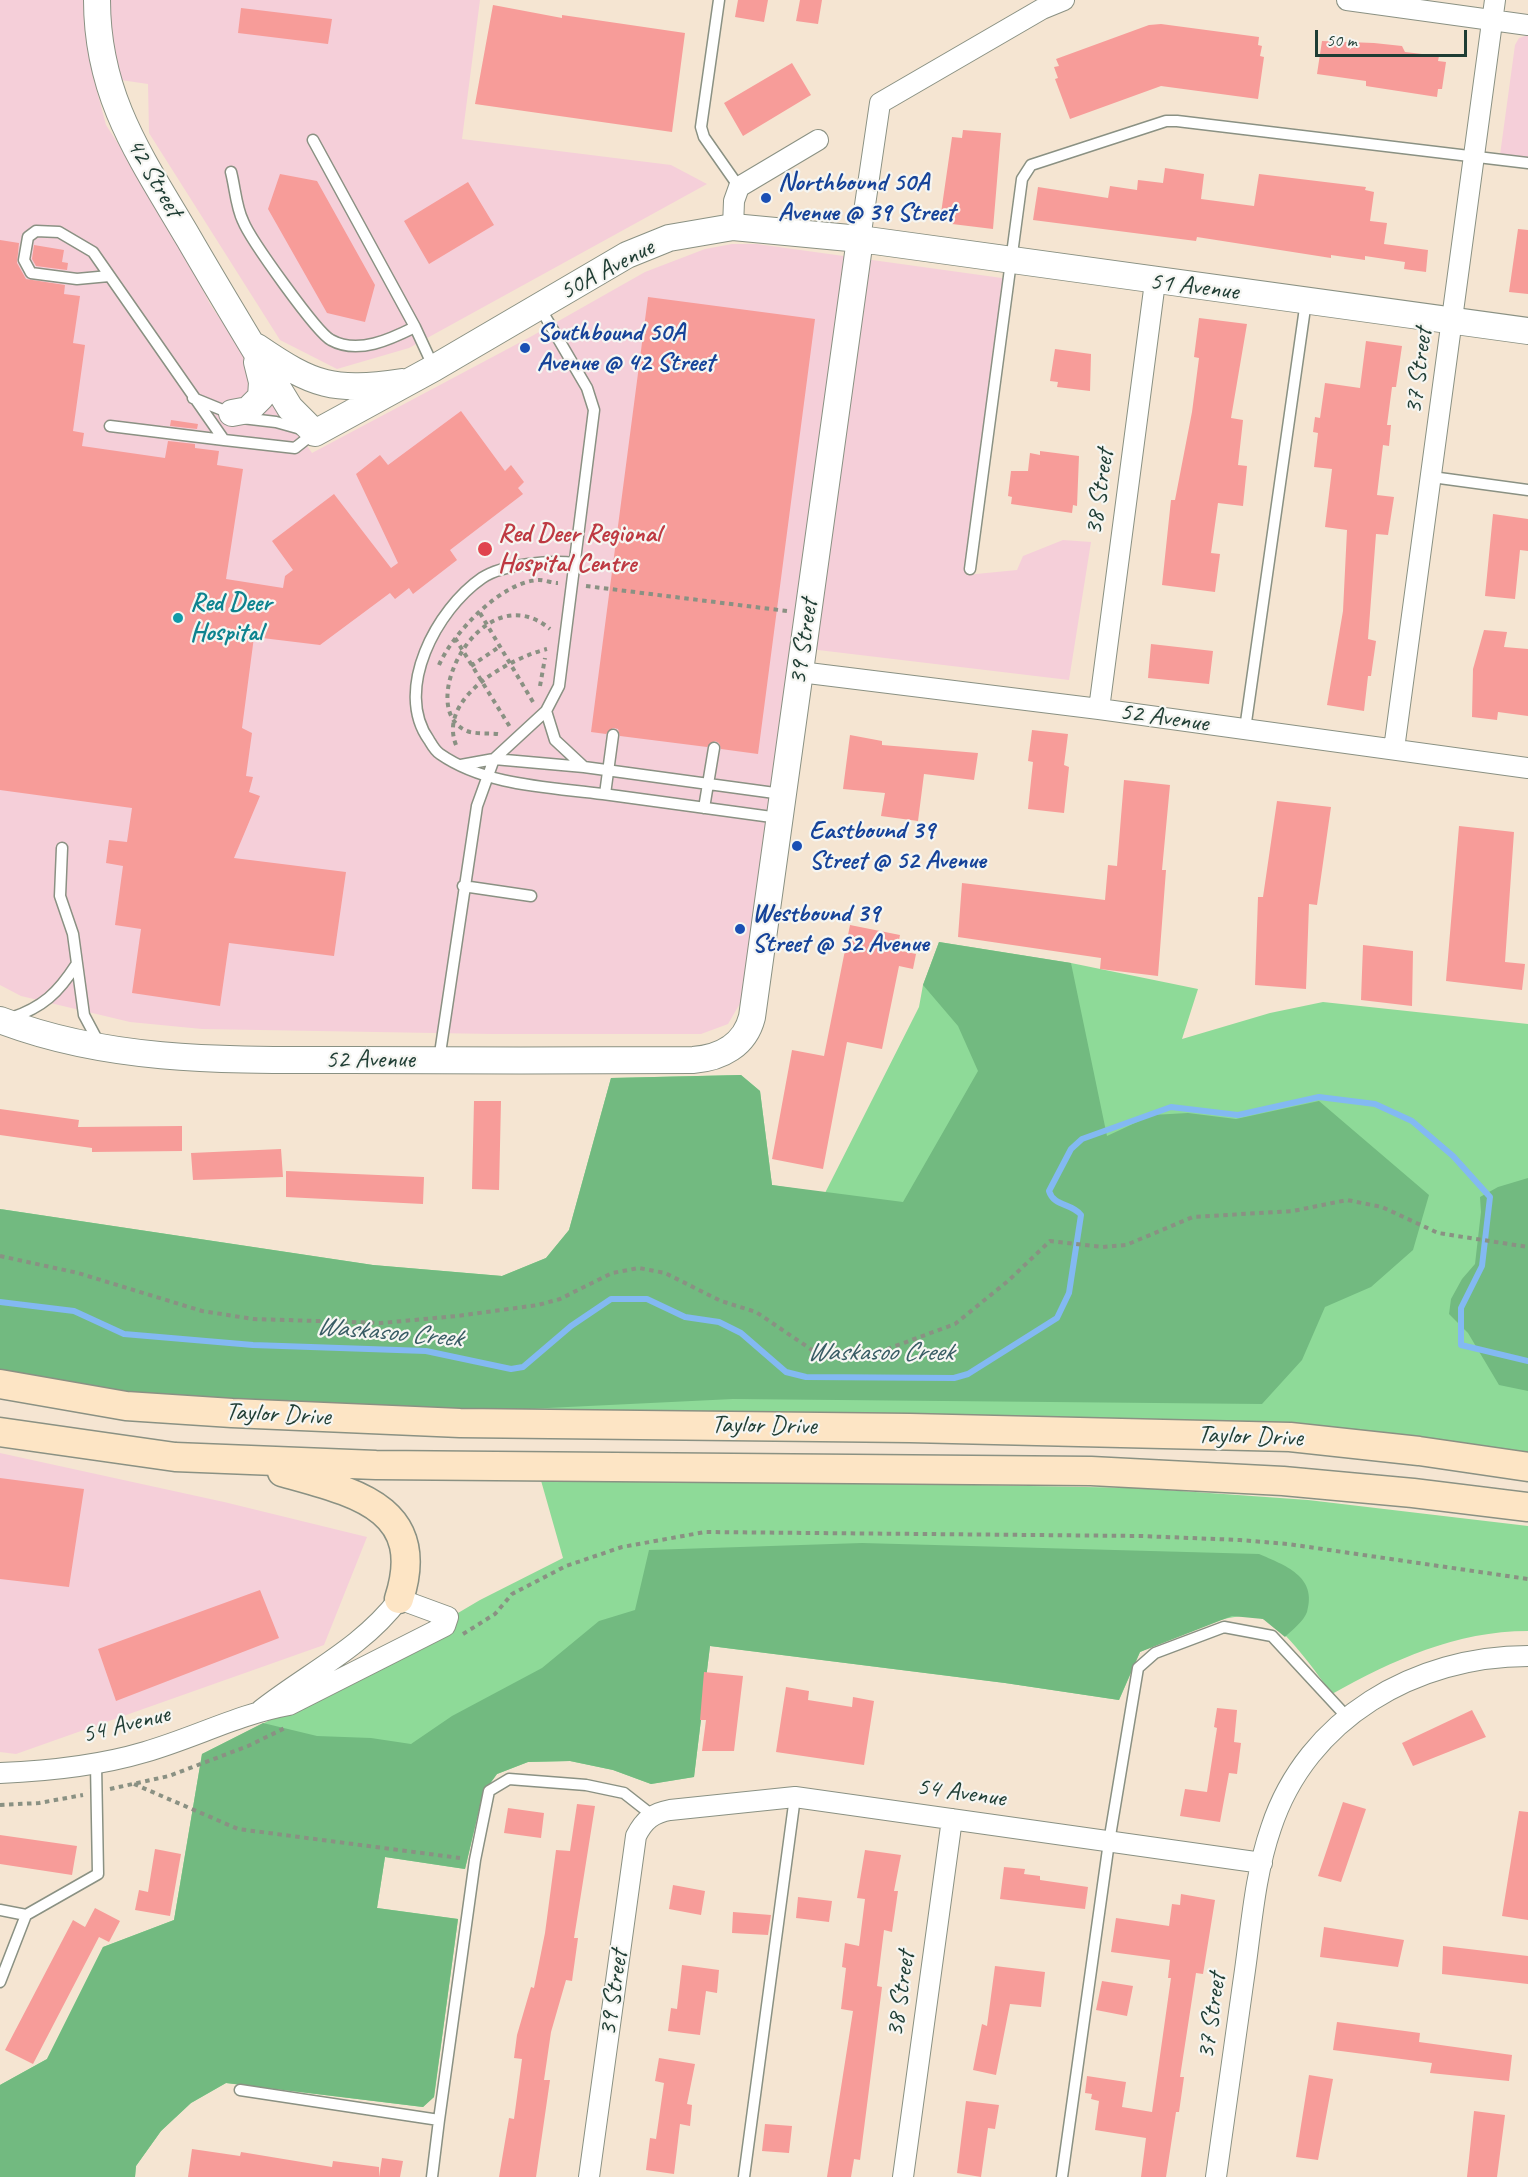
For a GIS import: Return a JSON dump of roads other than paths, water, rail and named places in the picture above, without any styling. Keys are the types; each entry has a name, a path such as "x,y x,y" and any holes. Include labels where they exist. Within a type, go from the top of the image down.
{"main road":[{"name":"Taylor Drive","path":"0,1384 126,1406 460,1423 910,1428 1290,1437 1419,1451 1528,1467"},
{"name":"Taylor Drive","path":"0,1432 175,1457 376,1465 1091,1471 1283,1481 1528,1507"},
{"path":"242,1460 354,1493 387,1514 399,1529 405,1550 406,1578 399,1599"}],"street":[{"name":"42 Street","path":"97,0 102,59 118,114 132,143 290,408 315,433"},
{"path":"860,239 880,103 1042,9 1064,0"},
{"path":"1347,0 1528,25"},
{"name":"37 Street","path":"1394,749 1495,0"},
{"path":"733,227 734,201 738,188 818,140"},
{"name":"50A Avenue","path":"315,433 434,368 627,255 669,238 733,227 860,239"},
{"name":"51 Avenue","path":"860,239 1011,262 1528,332"},
{"name":"39 Street","path":"739,1041 749,1029 752,1017 860,239"},
{"name":"38 Street","path":"1099,709 1155,282"},
{"name":"42 Street","path":"249,342 292,371 318,382 346,386 411,381"},
{"path":"232,413 248,410 261,397 262,382 249,342"},
{"name":"52 Avenue","path":"800,672 1099,709 1528,768"},
{"name":"52 Avenue","path":"1,1021 101,1048 194,1059 693,1060 720,1055 739,1041"},
{"name":"54 Avenue","path":"0,1773 96,1764 145,1752 261,1710 289,1705 445,1626 448,1617 399,1599 372,1630 350,1648 261,1710"},
{"name":"37 Street","path":"1216,2177 1262,1863 1270,1828 1294,1779 1309,1755 1347,1717 1387,1689 1424,1674 1477,1660 1528,1656"},
{"name":"54 Avenue","path":"652,1815 670,1810 795,1797 1262,1863"},
{"name":"39 Street","path":"589,2177 636,1836 641,1826 652,1815"},
{"name":"38 Street","path":"903,2177 952,1819"}],"lane":[{"path":"719,0 701,127 704,137 738,188"},
{"path":"970,569 1022,179 1030,165 1166,121 1475,155 1528,163"},
{"path":"312,140 415,327 434,368"},
{"path":"231,172 243,222 312,322 331,341 355,345 384,342 415,327"},
{"path":"109,276 77,279 31,273 24,260 28,237 36,231 59,232 93,252 224,440"},
{"path":"1245,729 1306,301"},
{"path":"439,1061 473,819 494,759 546,711 558,686 575,563 594,410 587,387 539,306"},
{"path":"193,398 232,413 315,433"},
{"path":"110,426 294,448 315,433"},
{"path":"1432,477 1528,490"},
{"path":"575,563 559,561 520,566 483,578 436,628 422,660 415,703 421,730 437,753 458,765 508,781 704,808 782,806"},
{"path":"546,711 555,740 584,767"},
{"path":"605,794 613,735"},
{"path":"704,808 714,748"},
{"path":"458,765 494,759 584,767 708,785 782,806"},
{"path":"62,848 60,896 73,934 84,1016 101,1048"},
{"path":"463,886 531,896"},
{"path":"1,1021 27,1012 59,991 76,965"},
{"path":"1062,2177 1109,1842 1138,1668 1155,1653 1224,1626 1272,1636 1347,1717"},
{"path":"0,1982 26,1915 98,1874 96,1764"},
{"path":"432,2177 475,1860 485,1799 489,1791 509,1779 614,1789 624,1793 652,1815"},
{"path":"744,2177 795,1797"},
{"path":"0,1910 26,1915"},
{"path":"240,2091 439,2120"}],"waterway":[{"name":"Waskasoo Creek","path":"0,1302 74,1311 124,1334 253,1345 426,1351 511,1369 523,1367 571,1326 611,1299 647,1299 685,1317 719,1322 741,1333 786,1372 806,1377 954,1378 968,1374 1057,1318 1069,1293 1081,1215 1073,1208 1055,1200 1049,1191 1071,1149 1082,1139 1171,1107 1238,1115 1319,1097 1375,1104 1412,1121 1453,1156 1490,1197 1482,1266 1461,1308 1461,1345 1528,1361"}],"place":[{"name":"Northbound 50A Avenue @ 39 Street","path":"766,198"},
{"name":"Southbound 50A Avenue @ 42 Street","path":"525,348"},
{"name":"Red Deer Regional Hospital Centre","path":"485,549"},
{"name":"Red Deer Hospital","path":"178,618"},
{"name":"Eastbound 39 Street @ 52 Avenue","path":"797,846"},
{"name":"Westbound 39 Street @ 52 Avenue","path":"740,929"}]}
